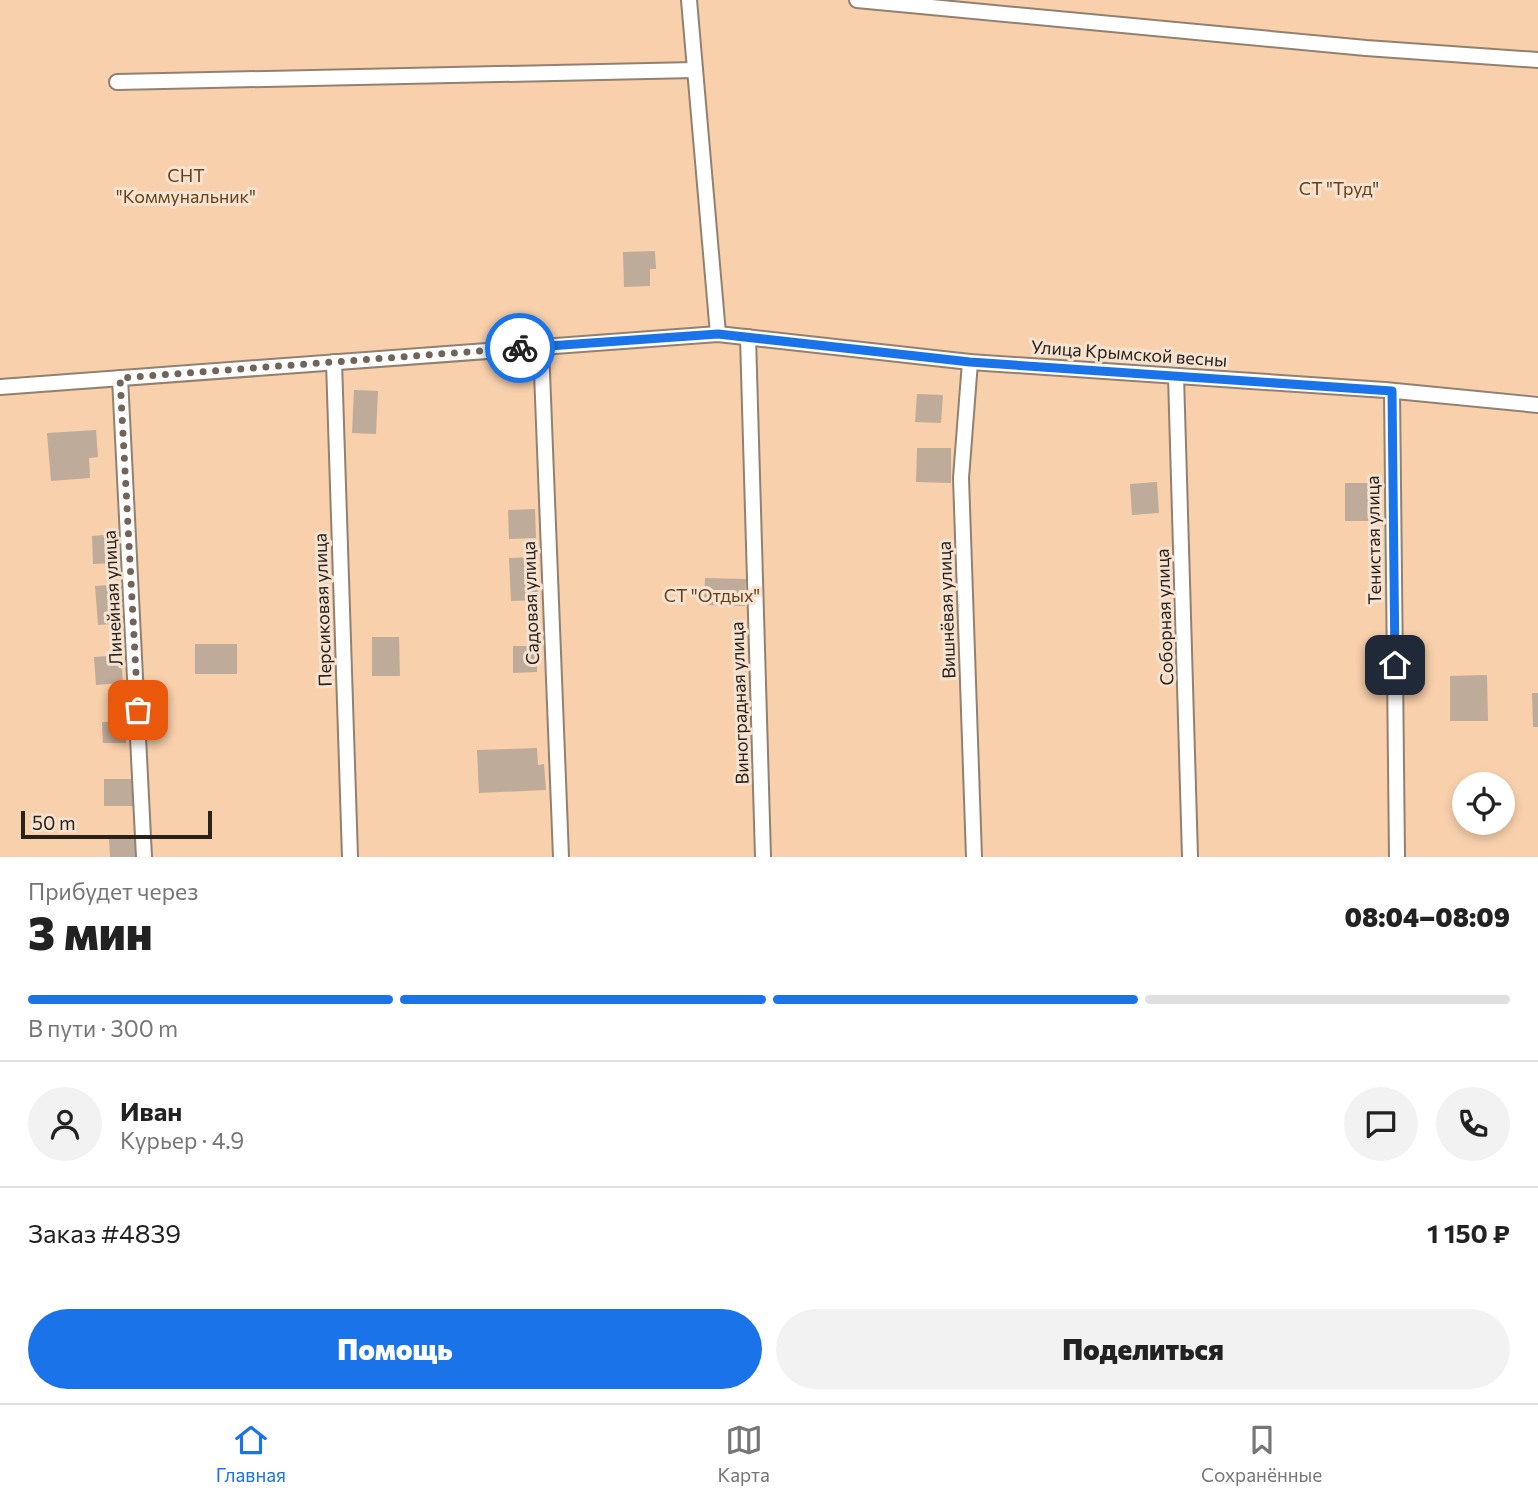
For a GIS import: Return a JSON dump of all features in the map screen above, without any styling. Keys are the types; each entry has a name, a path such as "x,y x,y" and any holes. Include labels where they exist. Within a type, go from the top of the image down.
{"lane":[{"path":"689,0 718,334"},
{"path":"857,0 1366,48 1538,60"},
{"path":"117,82 695,70"},
{"name":"Улица Крымской весны","path":"0,387 718,334 970,362 1392,391 1538,405"},
{"name":"Виноградная улица","path":"748,337 763,857"},
{"name":"Садовая улица","path":"541,347 561,857"},
{"name":"Персиковая улица","path":"334,362 350,857"},
{"name":"Вишнёвая улица","path":"970,362 961,478 974,857"},
{"name":"Соборная улица","path":"1176,376 1190,857"},
{"name":"Линейная улица","path":"120,378 144,857"},
{"name":"Тенистая улица","path":"1392,391 1397,857"}],"green space":[{"path":"0,0 689,0 718,334 1538,407 1538,857 1192,857 1178,595 1181,857 0,857"},
{"name":"СТ \"Труд\"","path":"697,0 1538,0 1538,395 1173,366 972,356 724,329"}],"building":[{"path":"655,251 656,269 650,269 650,286 624,287 623,252"},
{"path":"354,390 378,391 376,434 352,433"},
{"path":"917,394 943,395 941,423 915,422"},
{"path":"96,430 98,457 89,458 90,478 51,481 47,433"},
{"path":"917,448 951,448 951,483 916,482"},
{"path":"1157,482 1159,513 1132,515 1130,484"},
{"path":"1345,483 1376,483 1375,521 1345,521"},
{"path":"535,509 536,538 509,539 508,510"},
{"path":"115,534 117,563 93,564 92,536"},
{"path":"536,557 538,600 511,601 509,558"},
{"path":"705,578 746,579 745,606 704,605"},
{"path":"125,584 127,623 98,625 95,586"},
{"path":"372,637 399,637 400,676 372,676"},
{"path":"195,644 237,644 237,674 195,674"},
{"path":"513,646 537,646 537,672 513,673"},
{"path":"121,655 123,683 96,685 94,657"},
{"path":"1487,675 1488,721 1450,721 1450,676"},
{"path":"1532,693 1538,693 1538,727 1533,727"},
{"path":"125,721 126,743 103,743 102,722"},
{"path":"537,748 538,765 544,764 546,790 479,793 477,750"},
{"path":"104,779 134,779 134,806 104,806"},
{"path":"136,837 137,857 110,857 109,838"}],"way so far":[{"path":"138,710 120,378 520,348"}],"route":[{"path":"520,348 718,334 970,362 1392,391 1395,665"}],"park label":[{"name":"СНТ \"Коммунальник\"","path":"186,186"},
{"name":"СТ \"Отдых\"","path":"712,596"}]}
